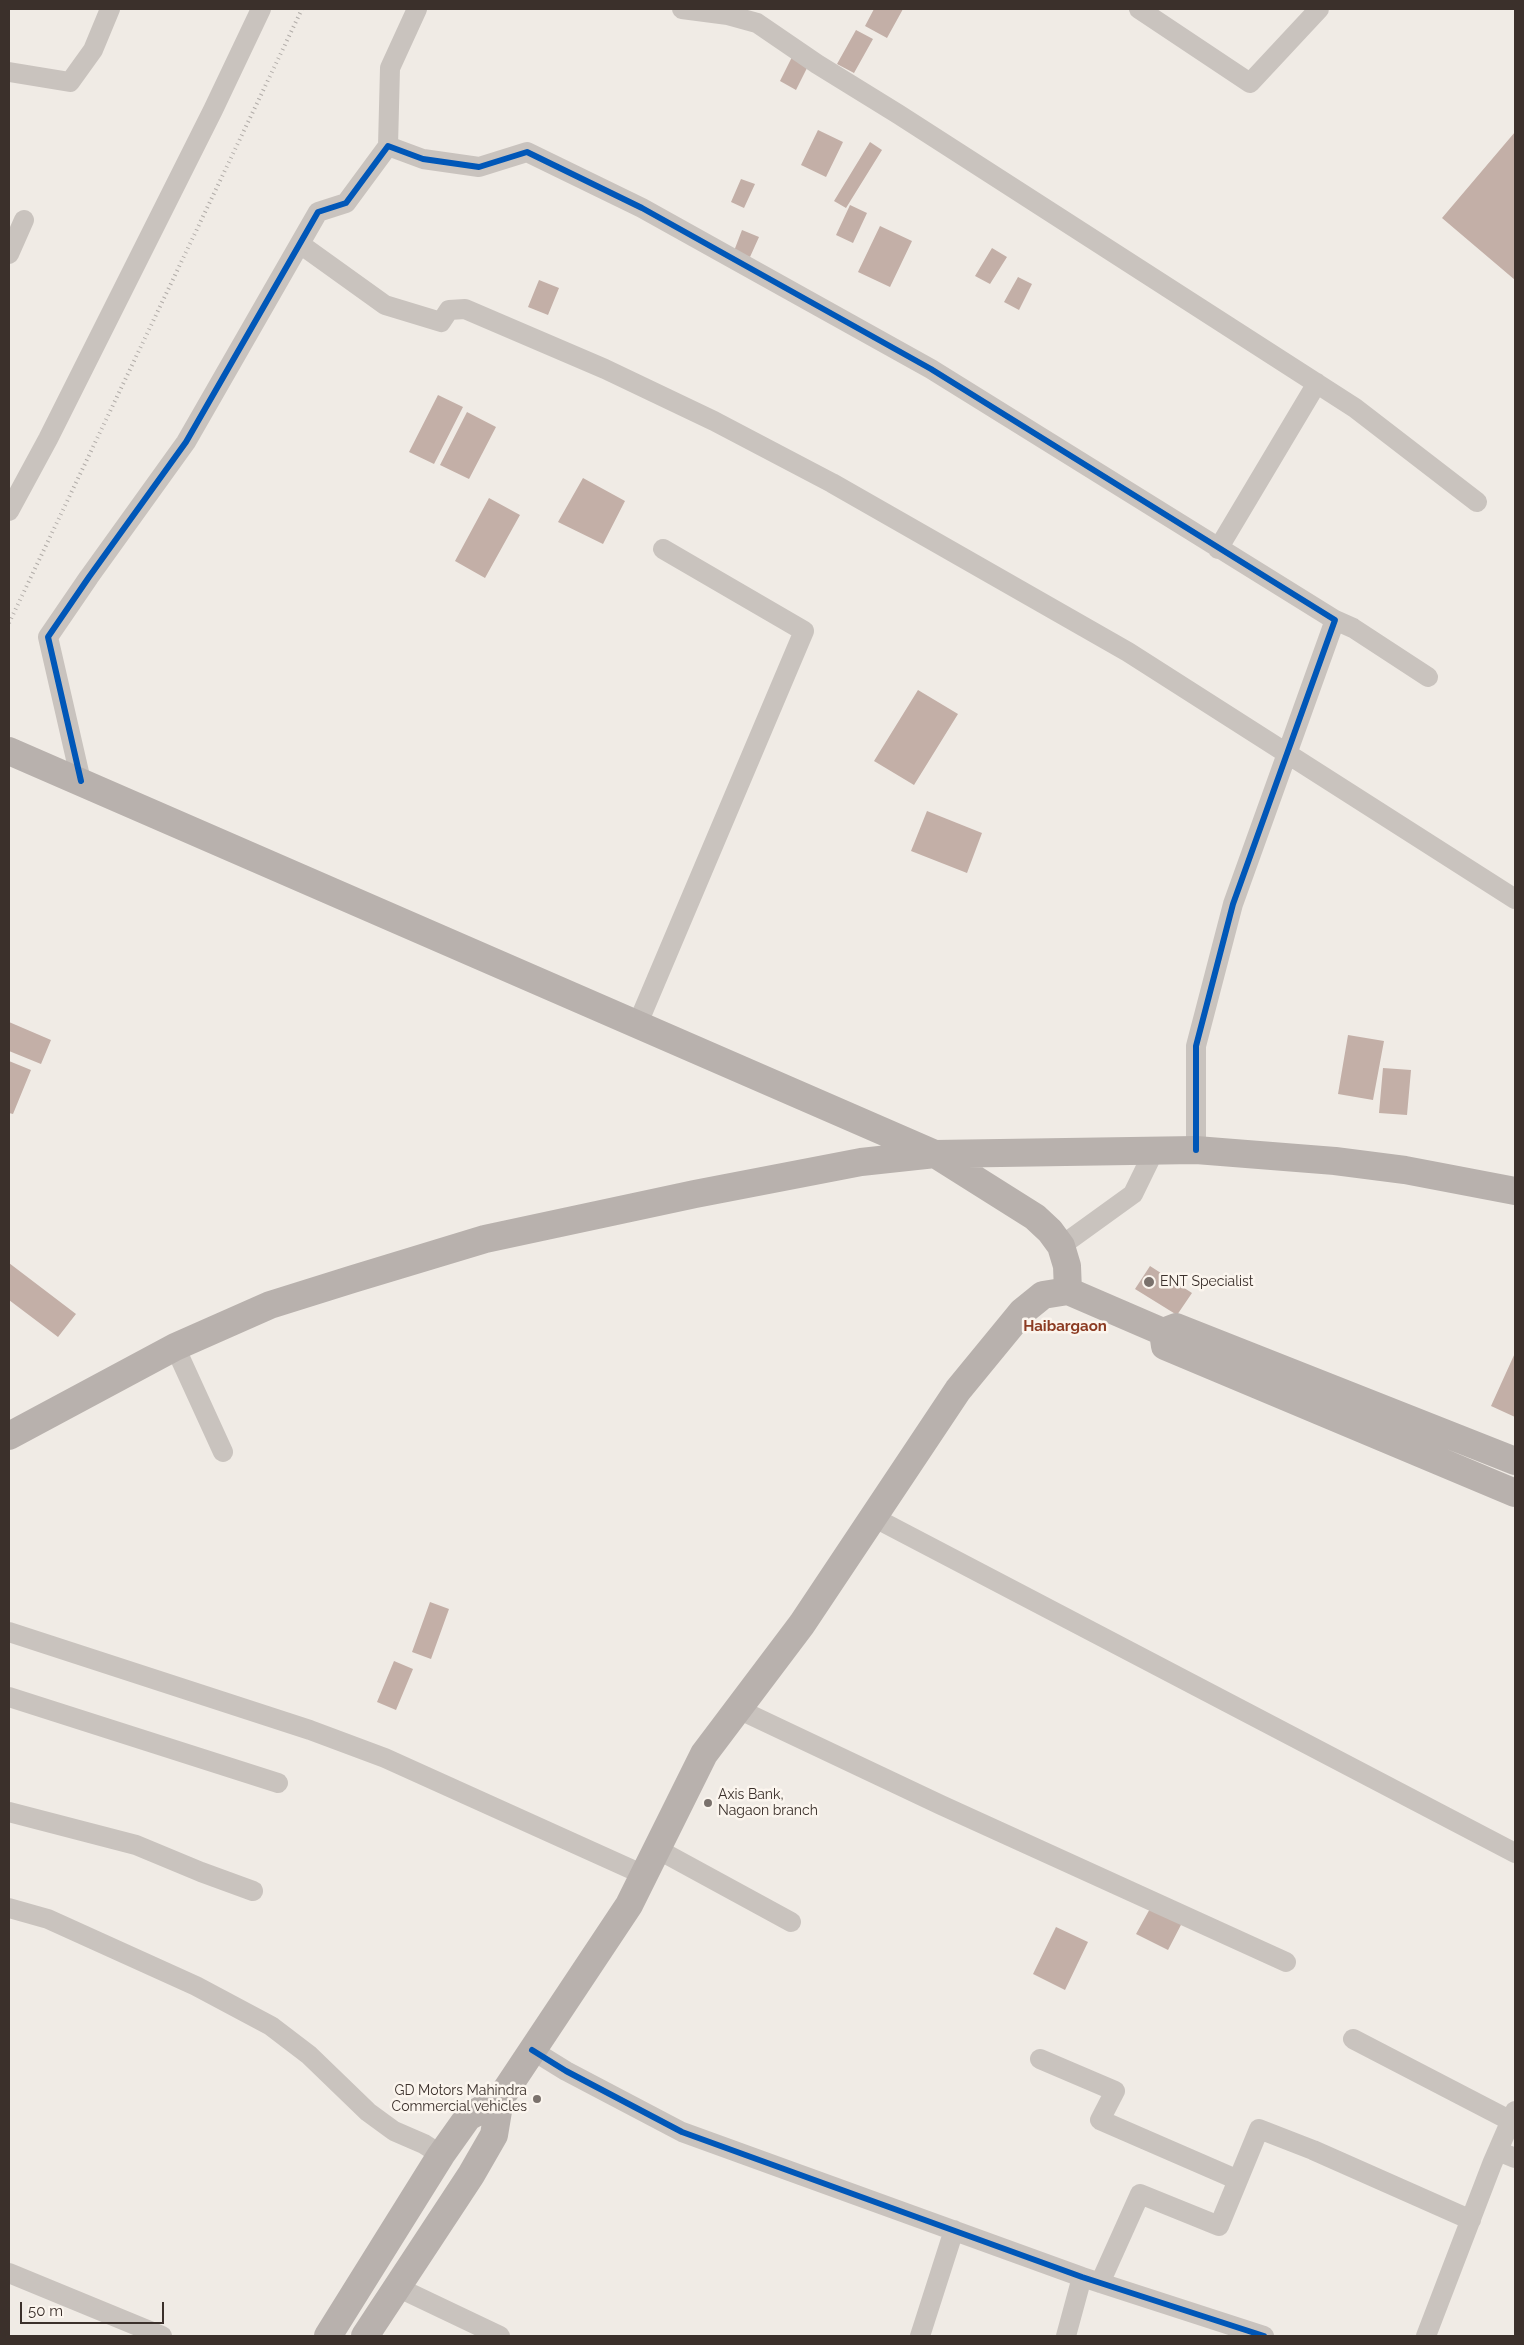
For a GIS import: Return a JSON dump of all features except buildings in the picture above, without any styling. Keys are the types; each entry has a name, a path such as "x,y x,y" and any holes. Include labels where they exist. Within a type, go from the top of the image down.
{"main road":[{"path":"9,751 638,1023 935,1154 1035,1217 1061,1246 1067,1266 1068,1291"},
{"path":"9,1436 175,1347 270,1305 485,1239 861,1162 935,1154 1196,1150 1335,1161 1405,1170 1515,1191"},
{"path":"365,2336 471,2175 494,2135 500,2099 629,1905 704,1754 802,1624 958,1390 1022,1312 1043,1295 1068,1291 1163,1332 1176,1327 1515,1461"},
{"path":"1163,1332 1165,1346 1515,1493"},
{"path":"328,2336 441,2155 468,2117 500,2099"}],"street":[{"path":"9,72 70,82 93,50 110,9"},
{"path":"9,511 57,421 213,110 261,9"},
{"path":"81,781 48,638 89,577 186,442 318,212 346,203 388,146 390,68 417,9"},
{"path":"682,9 728,14 757,24 1356,408 1477,502"},
{"path":"1139,9 1250,83 1319,9"},
{"path":"388,146 423,159 479,167 527,152 642,208 930,369 1218,549 1335,620 1353,628 1428,677"},
{"path":"9,254 24,220"},
{"path":"300,244 386,305 441,322 449,310 465,309 605,369 714,421 832,483 1128,652 1288,752 1515,899"},
{"path":"1218,549 1317,383"},
{"path":"638,1023 804,631 664,549"},
{"path":"1196,1150 1196,1046 1233,904 1335,620"},
{"path":"1061,1246 1133,1194 1154,1151"},
{"path":"175,1347 223,1452"},
{"path":"873,1517 1515,1853"},
{"path":"9,1632 310,1730 385,1758 644,1875"},
{"path":"9,1697 278,1782"},
{"path":"738,1709 941,1805 1286,1962"},
{"path":"9,1812 136,1844 201,1872 253,1891"},
{"path":"657,1849 791,1922"},
{"path":"9,1908 48,1919 196,1986 271,2026 309,2055 338,2085 374,2117 394,2131 424,2144 441,2155"},
{"path":"1353,2039 1513,2116 1507,2154 1471,2220 1426,2336"},
{"path":"532,2050 566,2071 682,2132 1091,2280 1264,2336"},
{"path":"1040,2059 1115,2091 1100,2120 1238,2180"},
{"path":"1066,2336 1091,2280 1140,2194 1219,2226 1259,2129 1313,2150 1471,2220"},
{"path":"920,2336 954,2230"},
{"path":"9,2273 162,2336"},
{"path":"397,2287 500,2336"}],"railway":[{"path":"9,623 302,9"}],"cycle path":[{"path":"81,781 48,637 186,442 318,212 346,203 388,146 423,159 479,167 527,152 642,208 931,369 1335,620 1233,904 1196,1046 1196,1150"},
{"path":"532,2050 566,2071 682,2132 1082,2277 1264,2336"}],"place":[{"name":"ENT Specialist","path":"1149,1282"},
{"name":"Axis Bank, Nagaon branch","path":"708,1803"},
{"name":"GD Motors Mahindra Commercial vehicles","path":"537,2099"}],"district":[{"name":"Haibargaon","path":"1065,1326"}]}
